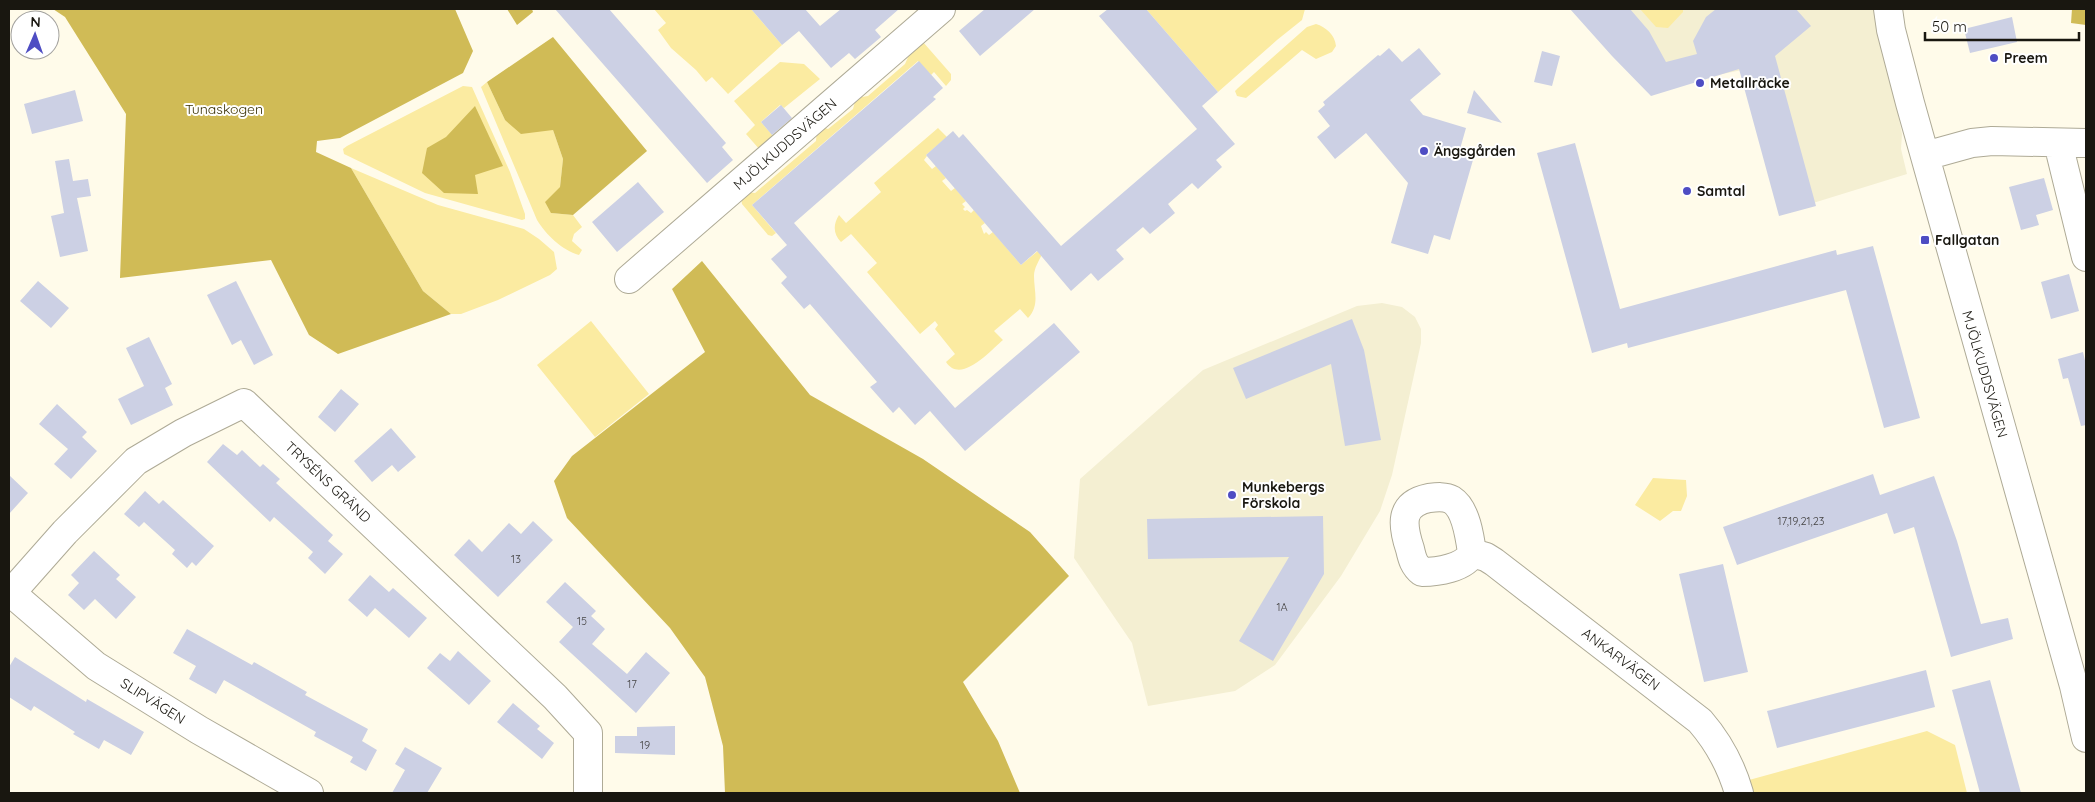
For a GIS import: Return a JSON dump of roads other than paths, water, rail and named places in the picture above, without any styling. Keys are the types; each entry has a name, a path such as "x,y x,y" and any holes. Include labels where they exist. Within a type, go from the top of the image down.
{"street":[{"name":"MJÖLKUDDSVÄGEN","path":"628,279 941,9"},
{"name":"MJÖLKUDDSVÄGEN","path":"1888,9 1891,30 1925,156 2075,650 2086,738"},
{"path":"1925,156 1972,143 1992,141 2086,144"},
{"path":"2058,143 2086,257"},
{"name":"TRYSÉNS GRÄND","path":"10,592 65,532 136,461 183,433 244,403 555,697 588,733 588,793"},
{"name":"ANKARVÄGEN","path":"1472,553 1486,557 1494,562 1700,721 1723,751 1733,772 1739,793"},
{"name":"SLIPVÄGEN","path":"10,592 96,666 199,730 309,793"}],"place":[{"name":"Preem","path":"1994,58"},
{"name":"Metallräcke","path":"1700,83"},
{"name":"Ängsgården","path":"1424,151"},
{"name":"Samtal","path":"1687,191"},
{"name":"Fallgatan","path":"1925,240"},
{"name":"Munkebergs Förskola","path":"1232,495"}],"park label":[{"name":"Tunaskogen","path":"224,109"}]}
